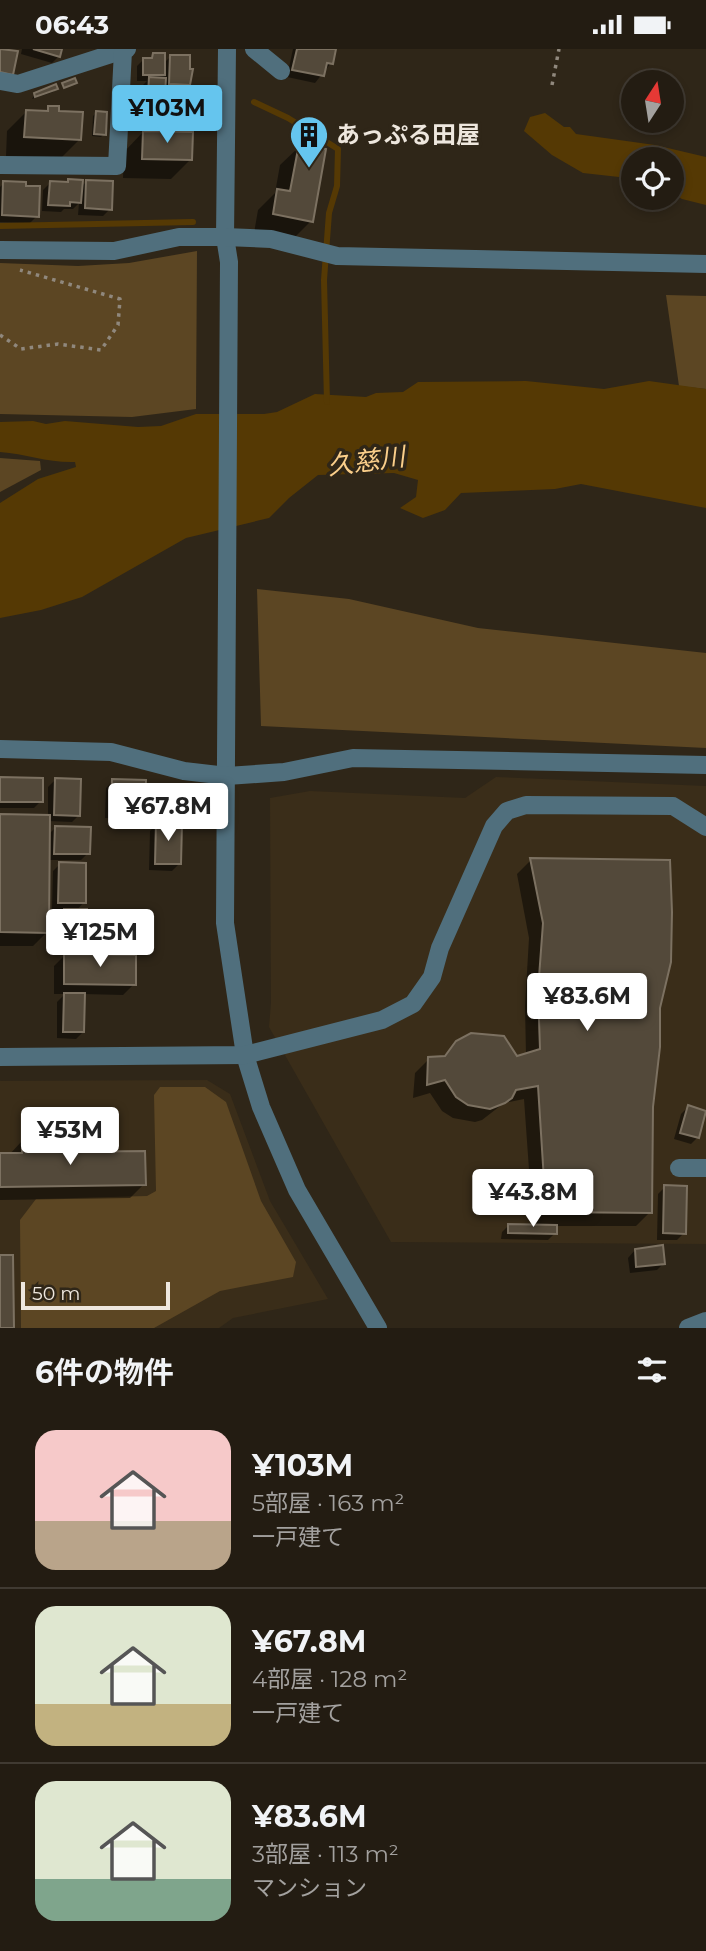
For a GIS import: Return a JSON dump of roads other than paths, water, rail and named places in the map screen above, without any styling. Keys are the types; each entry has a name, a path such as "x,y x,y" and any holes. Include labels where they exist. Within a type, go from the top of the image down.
{"street":[{"path":"227,49 225,237 229,262 225,923 245,1055 261,1107 297,1190 379,1328"},
{"path":"254,49 281,71"},
{"path":"0,81 18,84 77,57 125,50 117,166 0,165"},
{"path":"0,250 114,251 180,237 225,237 271,239 337,256 706,264"},
{"path":"0,749 111,752 184,771 227,776 284,772 353,758 706,765"},
{"path":"0,1056 245,1055 382,1020 413,1004 432,977 440,948 494,826 507,811 526,805 673,806 706,827"},
{"path":"679,1168 706,1168"},
{"path":"688,1328 706,1321"}],"water":[{"path":"545,113 564,127 570,127 576,134 664,147 621,147 621,178 583,173 552,155 524,131 530,117"},
{"path":"684,152 706,157 706,205 684,200"},
{"name":"久慈川","path":"526,381 604,389 649,381 706,389 706,508 581,484 555,489 461,493 445,510 423,518 400,508 416,497 418,480 394,473 318,475 269,518 186,538 82,597 41,610 0,618 0,503 38,479 76,467 75,462 0,452 0,422 33,421 46,424 65,421 138,427 161,426 196,414 277,412 315,394 366,397 376,393 403,392 418,382"}],"waterway":[{"path":"254,102 288,118 338,149 337,186 329,213 324,280 327,402"},
{"path":"0,226 193,222"}],"place":[{"name":"あっぷる田屋","path":"309,169"}]}
